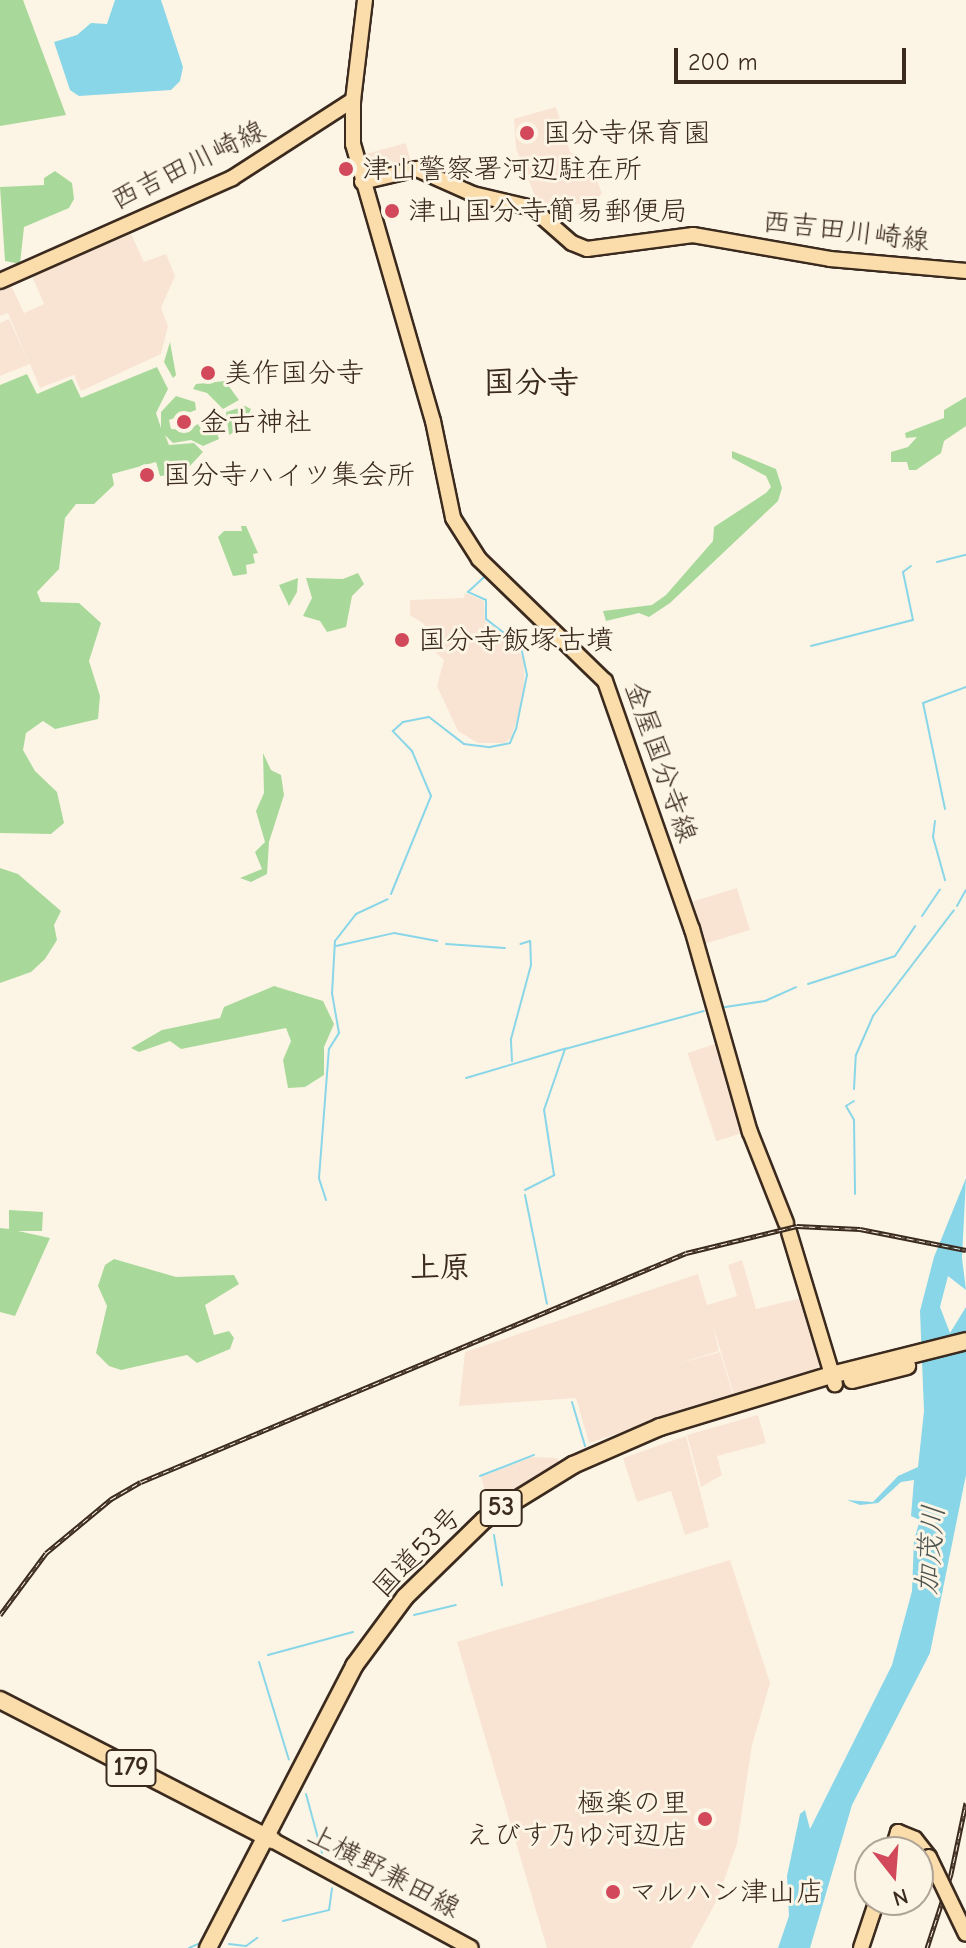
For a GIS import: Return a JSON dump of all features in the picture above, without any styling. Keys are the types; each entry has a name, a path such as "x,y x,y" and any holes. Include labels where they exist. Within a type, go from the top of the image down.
{"highway":[{"name":"国道53号","path":"218,1948 332,1702 377,1631 431,1568 484,1520 613,1445 966,1341"},
{"name":"国道53号","path":"880,1367 966,1349"},
{"name":"179","path":"0,1700 267,1838"},
{"name":"国道53号","path":"208,1948 267,1838"}],"main road":[{"path":"362,182 353,144 353,100 365,0"},
{"name":"西吉田川崎線","path":"0,281 232,178 353,100"},
{"name":"西吉田川崎線","path":"362,182 417,169 473,194 532,208 572,243 587,249 693,235 830,259 966,271"},
{"name":"金屋国分寺線","path":"362,182 433,421 455,524 479,559 605,681 692,929 750,1132 787,1228 833,1379"},
{"name":"上横野兼田線","path":"267,1838 471,1948"},
{"path":"934,1867 966,1934"},
{"path":"861,1948 872,1916"}],"shaded area":[{"path":"556,107 570,152 579,156 573,166 596,178 602,193 594,203 555,206 548,213 539,207 516,148 514,119"},
{"path":"406,143 411,164 367,172 362,155"},
{"path":"131,234 144,262 166,254 175,276 161,308 168,326 161,354 81,391 74,375 40,388 30,364 0,376 0,323 9,319 29,363 8,313 0,316 0,290 11,285 24,313 44,304 32,276"},
{"path":"465,593 484,601 485,621 514,640 524,660 524,695 511,738 504,743 478,743 458,731 437,686 444,660 432,649 424,624 410,615 410,600 464,598"},
{"path":"737,888 750,930 706,944 693,901"},
{"path":"718,1043 747,1131 716,1141 688,1053"},
{"path":"742,1260 756,1309 802,1298 820,1362 816,1371 734,1395 713,1326 719,1351 673,1365 720,1352 733,1395 589,1443 576,1398 459,1406 465,1352 698,1274 707,1305 737,1296 728,1265"},
{"path":"758,1415 766,1443 717,1456 722,1475 701,1487 687,1435"},
{"path":"686,1436 709,1527 685,1535 671,1491 637,1502 623,1458"},
{"path":"532,1457 557,1458 560,1463 489,1504 481,1477"},
{"path":"730,1560 770,1683 752,1745 737,1844 717,1900 691,1948 547,1948 457,1642"}],"green space":[{"path":"0,0 23,0 66,115 0,126"},
{"path":"55,171 72,183 74,199 69,208 24,227 20,264 5,261 0,187 44,185 44,178"},
{"path":"170,342 176,375 173,378 164,362"},
{"path":"157,367 168,389 156,413 161,428 161,412 176,396 195,402 196,410 169,420 171,429 188,430 198,424 203,432 216,430 219,439 203,446 191,440 173,443 165,435 169,445 194,443 203,452 189,467 170,475 160,476 156,462 112,474 114,485 94,504 76,504 65,518 59,569 37,592 41,602 79,603 101,623 89,661 100,696 98,719 55,729 43,721 26,733 23,750 35,771 57,792 64,823 51,834 0,833 0,385 27,374 37,394 72,379 81,398"},
{"path":"225,381 239,400 223,409 207,393 193,389 196,384"},
{"path":"966,397 966,426 944,441 941,453 916,470 909,470 907,462 891,462 891,452 908,447 917,437 906,438 905,433 944,418 944,410"},
{"path":"245,406 251,409 244,426 229,435 226,412"},
{"path":"732,451 776,469 782,488 778,501 670,603 649,617 639,613 606,621 603,611 652,605 666,595 713,541 714,527 771,487 766,476 732,458"},
{"path":"241,526 246,526 258,553 253,554 255,563 246,565 247,574 233,576 218,537 224,531 242,531"},
{"path":"358,573 364,584 352,596 346,627 327,632 320,621 303,616 312,598 306,578 343,579"},
{"path":"298,578 297,592 289,606 279,585"},
{"path":"263,753 271,770 281,775 284,795 269,842 267,874 251,882 240,878 262,869 255,852 265,842 256,811 264,793"},
{"path":"0,868 18,874 61,911 54,925 57,940 45,959 31,972 0,983"},
{"path":"274,986 323,1001 334,1024 324,1047 324,1075 305,1087 288,1088 283,1060 291,1041 286,1028 181,1049 170,1041 139,1052 131,1048 162,1030 220,1018 224,1007"},
{"path":"9,1210 43,1212 42,1231 18,1231 50,1238 15,1316 0,1312 0,1228 9,1229"},
{"path":"114,1259 176,1277 234,1275 239,1284 205,1305 214,1335 229,1331 234,1338 230,1349 197,1363 187,1355 121,1370 109,1366 96,1353 107,1306 98,1286 105,1265"}],"water":[{"path":"115,0 161,0 183,67 180,81 171,90 79,96 70,90 54,42 77,35 91,23 107,24"},
{"name":"加茂川","path":"966,1178 962,1258 966,1290 948,1276 940,1307 950,1333 966,1307 966,1475 930,1653 852,1805 810,1948 778,1948 789,1916 787,1876 800,1814 805,1810 810,1829 892,1665 912,1591 914,1540 920,1520 911,1516 914,1480 901,1482 878,1503 860,1505 847,1500 873,1502 898,1476 918,1467 924,1411 920,1311 934,1257"}],"waterway":[{"path":"937,562 966,555"},
{"path":"811,646 913,620 903,572 911,566"},
{"path":"391,894 431,796 412,751 393,731 403,722 429,717 464,744 490,747 510,743 516,729 527,675 521,646 486,619 486,600 468,592 486,575 490,579"},
{"path":"945,809 923,703 966,687"},
{"path":"935,821 933,837 945,880"},
{"path":"922,916 940,889"},
{"path":"957,906 966,890"},
{"path":"326,1200 319,1178 329,1049 339,1033 332,994 335,941 356,914 388,899"},
{"path":"854,1089 856,1055 873,1016 954,910"},
{"path":"808,984 895,956 915,926"},
{"path":"336,946 394,933 437,941"},
{"path":"512,1061 511,1039 531,965 530,941 520,944"},
{"path":"446,944 505,948"},
{"path":"719,1008 765,1001 796,987"},
{"path":"525,1190 554,1175 544,1110 565,1049 704,1011"},
{"path":"466,1078 564,1049"},
{"path":"854,1101 846,1106 854,1120 855,1194"},
{"path":"525,1195 547,1304"},
{"path":"572,1402 585,1446"},
{"path":"480,1476 534,1455"},
{"path":"494,1535 502,1585"},
{"path":"414,1615 456,1605"},
{"path":"268,1655 353,1632"},
{"path":"259,1662 289,1760"},
{"path":"306,1794 322,1853"},
{"path":"283,1921 329,1910 332,1888"},
{"path":"229,1944 246,1946 257,1938"},
{"path":"189,1948 198,1944"}],"railway":[{"path":"0,1615 46,1553 111,1499 141,1482 686,1253 797,1226 860,1229 966,1250"},
{"path":"927,1948 951,1874 966,1803"}],"place":[{"name":"国分寺保育園","path":"527,133"},
{"name":"津山警察署河辺駐在所","path":"346,169"},
{"name":"津山国分寺簡易郵便局","path":"392,211"},
{"name":"美作国分寺","path":"208,373"},
{"name":"金古神社","path":"184,422"},
{"name":"国分寺ハイツ集会所","path":"147,475"},
{"name":"国分寺飯塚古墳","path":"402,640"},
{"name":"極楽の里 えびす乃ゆ河辺店","path":"705,1819"},
{"name":"マルハン津山店","path":"613,1892"}],"district":[{"name":"国分寺","path":"531,383"},
{"name":"上原","path":"440,1268"}]}
